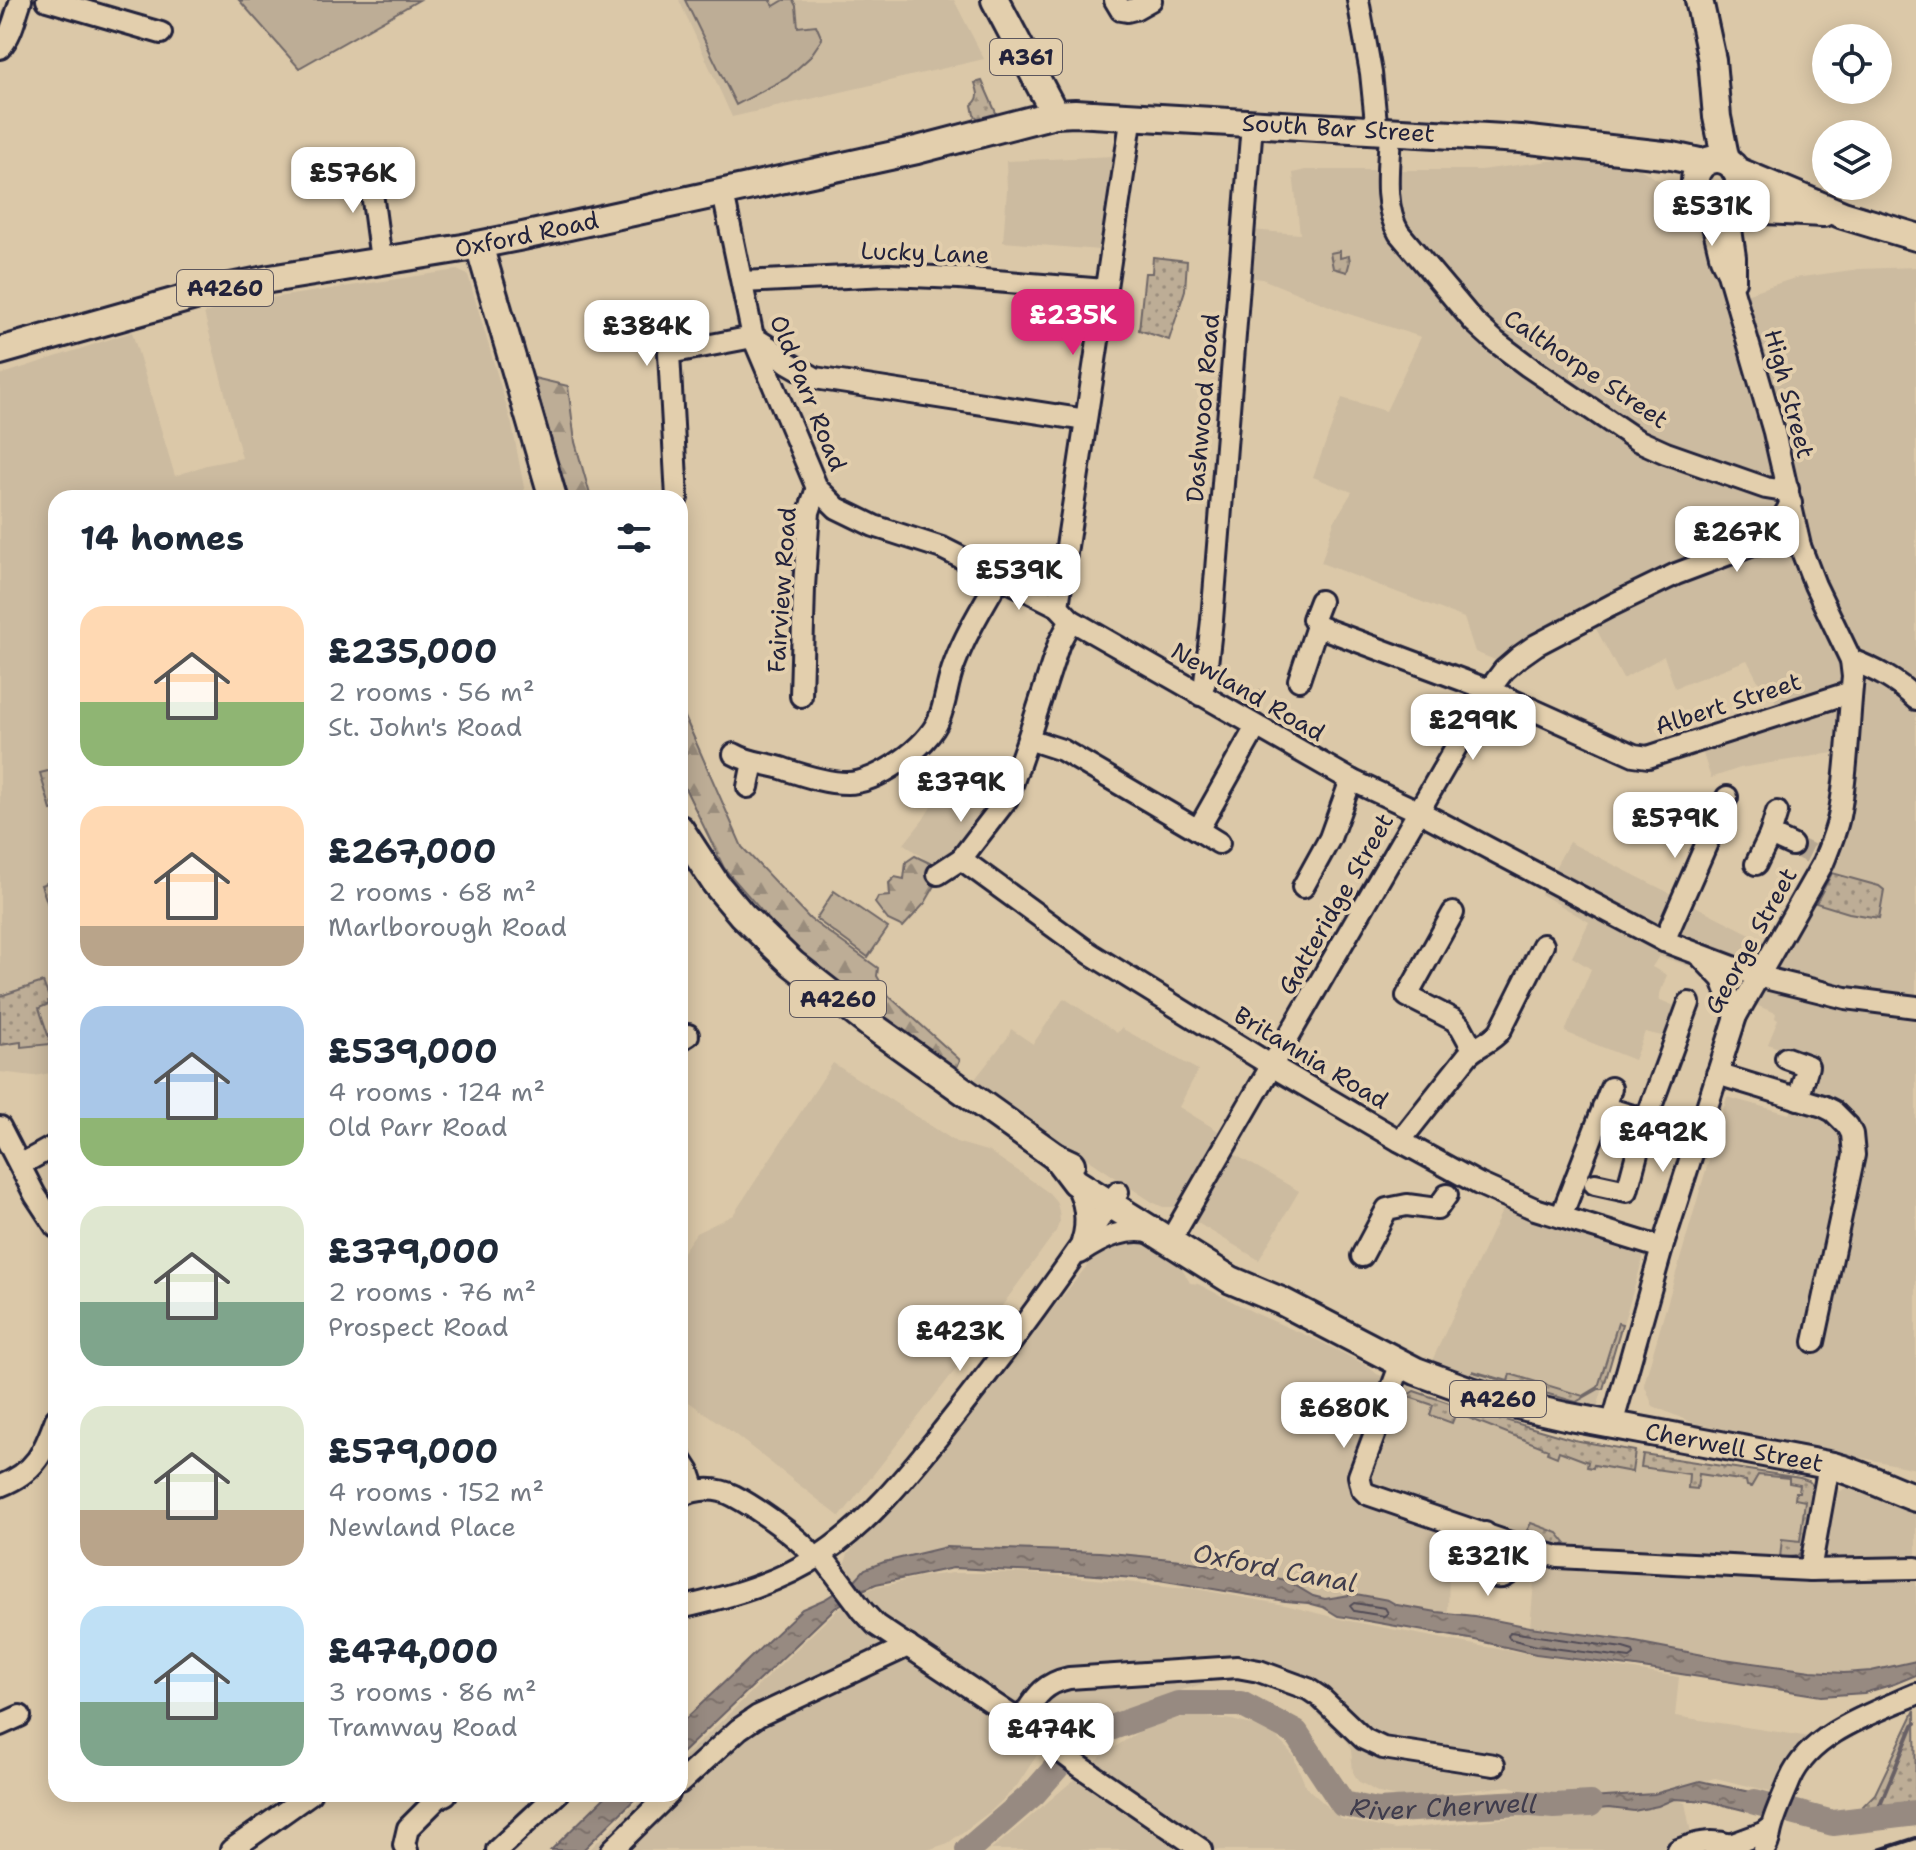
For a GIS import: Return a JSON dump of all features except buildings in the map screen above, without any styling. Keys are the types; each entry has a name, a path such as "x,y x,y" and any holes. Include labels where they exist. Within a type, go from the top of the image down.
{"main road":[{"name":"A361","path":"995,0 1055,114"},
{"path":"1699,0 1712,60 1718,124 1717,180"},
{"name":"South Bar Street","path":"1055,114 1132,115 1534,140 1672,156 1717,180 1745,209 1843,215 1916,237"},
{"name":"Oxford Road","path":"0,351 216,290 479,245 917,150 1055,114"},
{"path":"479,245 551,490"},
{"name":"A4260","path":"688,843 725,895 764,938 793,964 871,1025 1231,1280 1281,1301 1395,1360 1471,1391 1517,1405 1612,1425"},
{"name":"A4260","path":"1056,1157 1075,1182 1114,1198"},
{"name":"Cherwell Street","path":"1612,1425 1857,1472 1916,1480"},
{"name":"Cherwell Street","path":"1857,1472 1916,1498"}],"street":[{"path":"0,48 11,30 21,0"},
{"path":"47,0 161,33"},
{"path":"1118,5 1127,11 1151,0"},
{"name":"Calthorpe Street","path":"1358,0 1384,132 1389,207 1402,237 1484,331 1528,366 1637,440 1789,496"},
{"path":"938,874 961,859 1007,799 1059,643 1086,420 1132,115"},
{"name":"Dashwood Road","path":"1200,695 1205,682 1212,620 1252,124"},
{"path":"368,163 381,260"},
{"name":"High Street","path":"1717,180 1735,257 1734,293 1769,416 1800,546 1851,660"},
{"name":"Old Parr Road","path":"723,193 753,337 817,488 837,508 874,526 942,548 1064,613"},
{"name":"Lucky Lane","path":"742,282 888,275 1105,290"},
{"path":"677,490 669,353 753,337 815,378 1086,420"},
{"name":"Fairview Road","path":"806,683 804,587 809,512 817,488"},
{"path":"1753,545 1781,521 1789,496"},
{"path":"1753,545 1784,541 1800,546"},
{"name":"Gatteridge Street","path":"1167,1232 1272,1066 1489,690 1504,670 1551,637 1676,574 1753,545"},
{"path":"748,787 743,758 816,778 850,783 878,775 921,744 939,719 954,666 999,578"},
{"path":"1299,680 1320,627 1313,619 1320,601"},
{"name":"Newland Road","path":"1064,613 1200,695 1351,780 1420,812 1664,941 1757,976 1846,998 1916,1007"},
{"name":"Albert Street","path":"1320,627 1489,690 1634,755 1648,757 1851,692"},
{"path":"1851,660 1878,670 1916,699"},
{"name":"George Street","path":"1612,1425 1662,1248 1736,1016 1757,976 1809,853 1839,817 1853,677 1851,660"},
{"path":"1198,830 1256,727"},
{"path":"1028,739 1062,750 1219,843"},
{"path":"1303,887 1330,838 1351,780"},
{"path":"1664,941 1727,797"},
{"path":"1756,864 1777,812"},
{"path":"1770,835 1809,853"},
{"name":"Britannia Road","path":"961,859 1091,954 1400,1141 1493,1191 1535,1209 1662,1248"},
{"path":"1453,913 1407,996 1454,1020 1473,1049"},
{"path":"1400,1141 1473,1049 1495,1038 1534,978 1543,945"},
{"path":"1700,955 1722,979 1736,1016"},
{"path":"1595,1184 1627,1191 1646,1120 1689,1003"},
{"path":"1786,1058 1808,1066 1798,1099"},
{"path":"1717,1074 1833,1111 1848,1126 1854,1144 1851,1169 1814,1342"},
{"path":"1561,1217 1607,1098 1646,1120"},
{"path":"0,1127 48,1215"},
{"path":"20,1165 48,1149"},
{"path":"1071,1259 1084,1235 1085,1221 1083,1199 1075,1182"},
{"path":"1362,1256 1387,1209 1407,1205 1437,1209 1447,1195"},
{"path":"688,1606 762,1584 818,1557 863,1521 912,1469 1017,1336 1114,1198"},
{"path":"1071,1259 1119,1233 1135,1230 1167,1232"},
{"path":"1395,1360 1359,1476 1362,1489 1367,1494 1558,1557 1810,1570 1916,1568"},
{"path":"0,1486 48,1456"},
{"path":"1810,1570 1829,1465"},
{"path":"688,1470 688,1493 716,1490 743,1501 818,1557 876,1625 1020,1721 1202,1850"},
{"path":"1485,1533 1482,1565 1493,1577 1508,1574 1516,1545"},
{"path":"688,1776 739,1729 758,1716 908,1646"},
{"path":"1020,1721 1039,1692 1069,1678 1237,1667 1259,1671 1308,1689 1364,1739 1383,1748 1494,1765"},
{"path":"1764,1850 1789,1784 1812,1750 1836,1731 1916,1694"},
{"path":"0,1725 20,1716"},
{"path":"231,1850 299,1802"},
{"path":"407,1850 404,1845 408,1828 434,1802"},
{"path":"497,1850 548,1802"},
{"path":"612,1850 661,1802"},
{"path":"1678,1850 1705,1841 1722,1842 1724,1847 1771,1827"}],"shaded area":[{"path":"679,0 954,0 984,59 732,117"},
{"path":"1114,156 1099,250 1003,242 1006,161"},
{"path":"1586,156 1637,167 1673,189 1691,210 1709,242 1727,300 1795,278 1859,269 1916,267 1916,1469 1693,1423 1653,1406 1644,1384 1727,1097 1789,1114 1806,1086 1786,1051 1768,1044 1778,1020 1776,1013 1758,1006 1703,971 1659,956 1652,967 1667,975 1658,999 1677,1007 1666,1037 1645,1032 1634,1060 1565,1032 1591,969 1572,957 1589,922 1541,894 1569,842 1768,943 1828,825 1839,752 1740,768 1711,778 1701,748 1760,729 1768,705 1776,703 1770,686 1760,685 1747,660 1675,688 1664,656 1623,679 1594,625 1518,669 1475,652 1464,618 1321,563 1334,522 1352,492 1313,477 1342,398 1386,411 1421,337 1349,314 1262,279 1247,277 1250,230 1300,234 1293,173 1305,170 1481,170"},
{"path":"457,270 468,275 512,425 524,490 48,490 48,1073 34,1076 0,1072 0,375 132,332 175,476 206,465 242,458 204,313 251,301"},
{"path":"957,764 1003,781 951,850 930,867 904,844 923,820"},
{"path":"1064,998 1117,1033 1121,1028 1198,1070 1179,1107 1220,1132 1183,1199 1174,1207 1163,1207 1152,1202 1010,1107 975,1079 1011,1029 1033,1044"},
{"path":"833,1063 956,1142 990,1152 1024,1175 1056,1201 1060,1221 1056,1231 963,1360 840,1517 688,1402 688,1244 696,1233 733,1215"},
{"path":"1232,1153 1299,1191 1259,1260 1191,1219"},
{"path":"1509,1196 1648,1243 1596,1411 1430,1365"},
{"path":"1144,1238 1177,1259 1190,1283 1317,1340 1366,1365 1377,1374 1467,1409 1574,1440 1800,1478 1813,1486 1841,1491 1846,1487 1882,1494 1916,1509 1916,1661 1871,1671 1811,1671 1530,1627 1535,1572 1538,1571 1536,1558 1450,1529 1448,1613 1397,1605 1388,1600 1325,1599 1313,1596 1286,1580 1181,1560 1100,1552 946,1547 884,1562 855,1580 845,1563 848,1554 930,1463 1090,1262 1126,1239"},
{"path":"953,1573 1015,1573 1196,1589 1480,1646 1679,1677 1675,1716 1810,1737 1782,1775 1774,1792 1715,1778 1654,1794 1557,1798 1509,1786 1400,1798 1379,1793 1358,1781 1346,1741 1300,1698 1278,1687 1222,1678 1182,1690 1039,1752 1016,1787 991,1811 948,1843 928,1850 589,1850 638,1802 688,1802 688,1753 837,1610 877,1586"},
{"path":"1183,1717 1232,1720 1255,1726 1277,1738 1293,1755 1306,1787 1341,1819 1394,1830 1609,1808 1634,1811 1674,1799 1685,1803 1692,1838 1662,1850 991,1850 1103,1755 1149,1725"}],"green space":[{"path":"239,0 419,0 299,68"},
{"path":"685,0 773,0 770,1 774,6 784,0 793,0 798,27 816,25 822,39 809,58 787,78 736,105"},
{"path":"982,81 997,115 979,119 974,115 972,105 978,97 975,83"},
{"path":"1340,251 1340,258 1349,256 1347,272 1333,268 1330,253"},
{"path":"1153,257 1187,261 1185,290 1169,340 1139,330 1145,273 1152,273"},
{"path":"534,378 568,386 575,442 589,490 566,490"},
{"path":"1238,690 1263,691 1256,708 1238,696"},
{"path":"688,724 742,847 810,919 878,968 877,976 889,996 960,1060 955,1072 847,993 793,947 724,868 688,794"},
{"path":"48,771 48,800 40,773"},
{"path":"915,856 944,870 925,903 903,927 888,920 875,903 878,897 890,896 889,883 895,877 904,879 906,862"},
{"path":"1832,873 1884,890 1879,918 1816,903"},
{"path":"48,883 48,905 41,885"},
{"path":"834,891 888,928 868,957 816,919"},
{"path":"43,982 48,1004 39,1008 48,1044 21,1047 21,1042 0,1045 0,996"},
{"path":"1618,1323 1622,1324 1603,1389 1576,1402 1473,1372 1508,1381 1510,1374 1583,1396 1598,1387"},
{"path":"1414,1391 1574,1440 1635,1451 1632,1472 1594,1465 1593,1468 1587,1467 1588,1462 1559,1451 1557,1457 1547,1453 1548,1449 1456,1413 1452,1423 1430,1415 1433,1405 1406,1396"},
{"path":"1643,1454 1809,1481 1813,1486 1811,1513 1801,1550 1797,1556 1780,1558 1782,1539 1800,1541 1805,1501 1795,1499 1800,1485 1789,1483 1789,1478 1758,1475 1751,1487 1747,1486 1746,1481 1699,1474 1697,1489 1688,1488 1689,1474 1641,1467"},
{"path":"1531,1523 1558,1533 1566,1543 1558,1546 1524,1536"},
{"path":"1915,1710 1916,1809 1858,1816 1858,1811 1875,1794"}],"water":[{"path":"946,1547 1100,1552 1181,1560 1286,1580 1313,1596 1325,1599 1356,1594 1437,1612 1811,1671 1871,1671 1916,1661 1916,1675 1864,1693 1821,1696 1536,1654 1338,1616 1308,1603 1159,1580 953,1568 876,1584 835,1608 688,1747 688,1716 802,1609 855,1580 865,1569"},
{"path":"1700,1781 1774,1797 1767,1816 1708,1801 1674,1799 1634,1811 1609,1808 1553,1813 1557,1798 1654,1794"},
{"path":"600,1802 632,1802 583,1850 551,1850"}],"waterway":[{"name":"River Cherwell","path":"968,1850 1034,1793 1082,1738 1178,1704 1241,1704 1296,1733 1343,1804 1377,1811 1521,1803 1554,1806 1590,1804"},
{"path":"1872,1818 1916,1723"},
{"name":"River Cherwell","path":"1755,1802 1833,1823 1916,1813"}],"tunnel":[{"path":"1792,845 1811,854"}],"railway":[{"path":"1879,1850 1916,1838"}],"water label":[{"name":"Oxford Canal","path":"1275,1568"}]}
